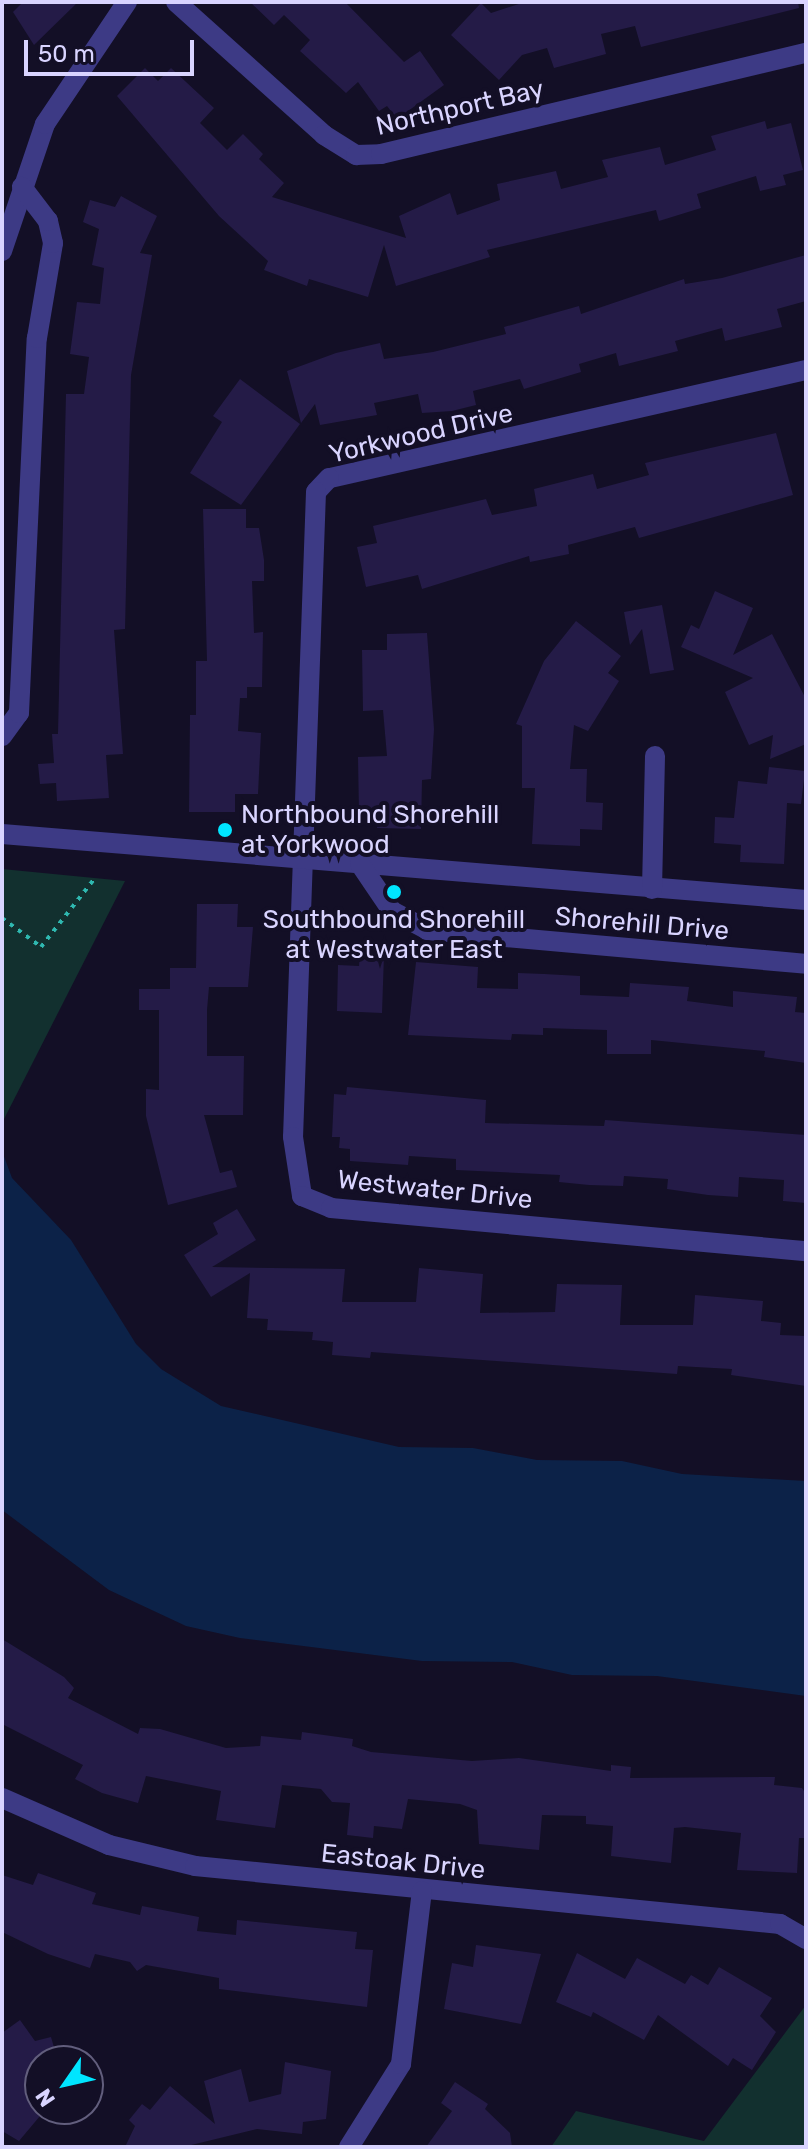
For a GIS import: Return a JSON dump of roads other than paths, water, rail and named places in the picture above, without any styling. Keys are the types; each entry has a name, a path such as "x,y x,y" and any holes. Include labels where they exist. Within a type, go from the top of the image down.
{"street":[{"path":"2,251 6,218 22,187 45,124 127,2"},
{"name":"Northport Bay","path":"176,2 324,135 356,155 381,154 806,53"},
{"path":"2,736 19,713 37,338 53,243 48,221 22,187"},
{"name":"Yorkwood Drive","path":"306,859 316,492 329,478 806,370"},
{"path":"652,889 655,756"},
{"name":"Shorehill Drive","path":"2,834 806,900"},
{"name":"Westwater Drive","path":"306,859 293,1137 302,1196 331,1208 806,1251"},
{"name":"Shorehill Drive","path":"360,864 392,911 427,930 806,964"},
{"name":"Eastoak Drive","path":"2,1798 35,1817 153,1857 422,1891 780,1924 806,1939"},
{"path":"349,2147 401,2064 422,1891"}],"water":[{"path":"2,1151 12,1178 71,1240 136,1344 161,1369 221,1406 399,1447 473,1448 537,1460 622,1461 682,1474 806,1481 806,1696 657,1676 572,1675 512,1662 422,1661 240,1638 186,1626 109,1590 2,1510"}],"place":[{"name":"Northbound Shorehill at Yorkwood","path":"225,830"},
{"name":"Southbound Shorehill at Westwater East","path":"394,892"}]}
